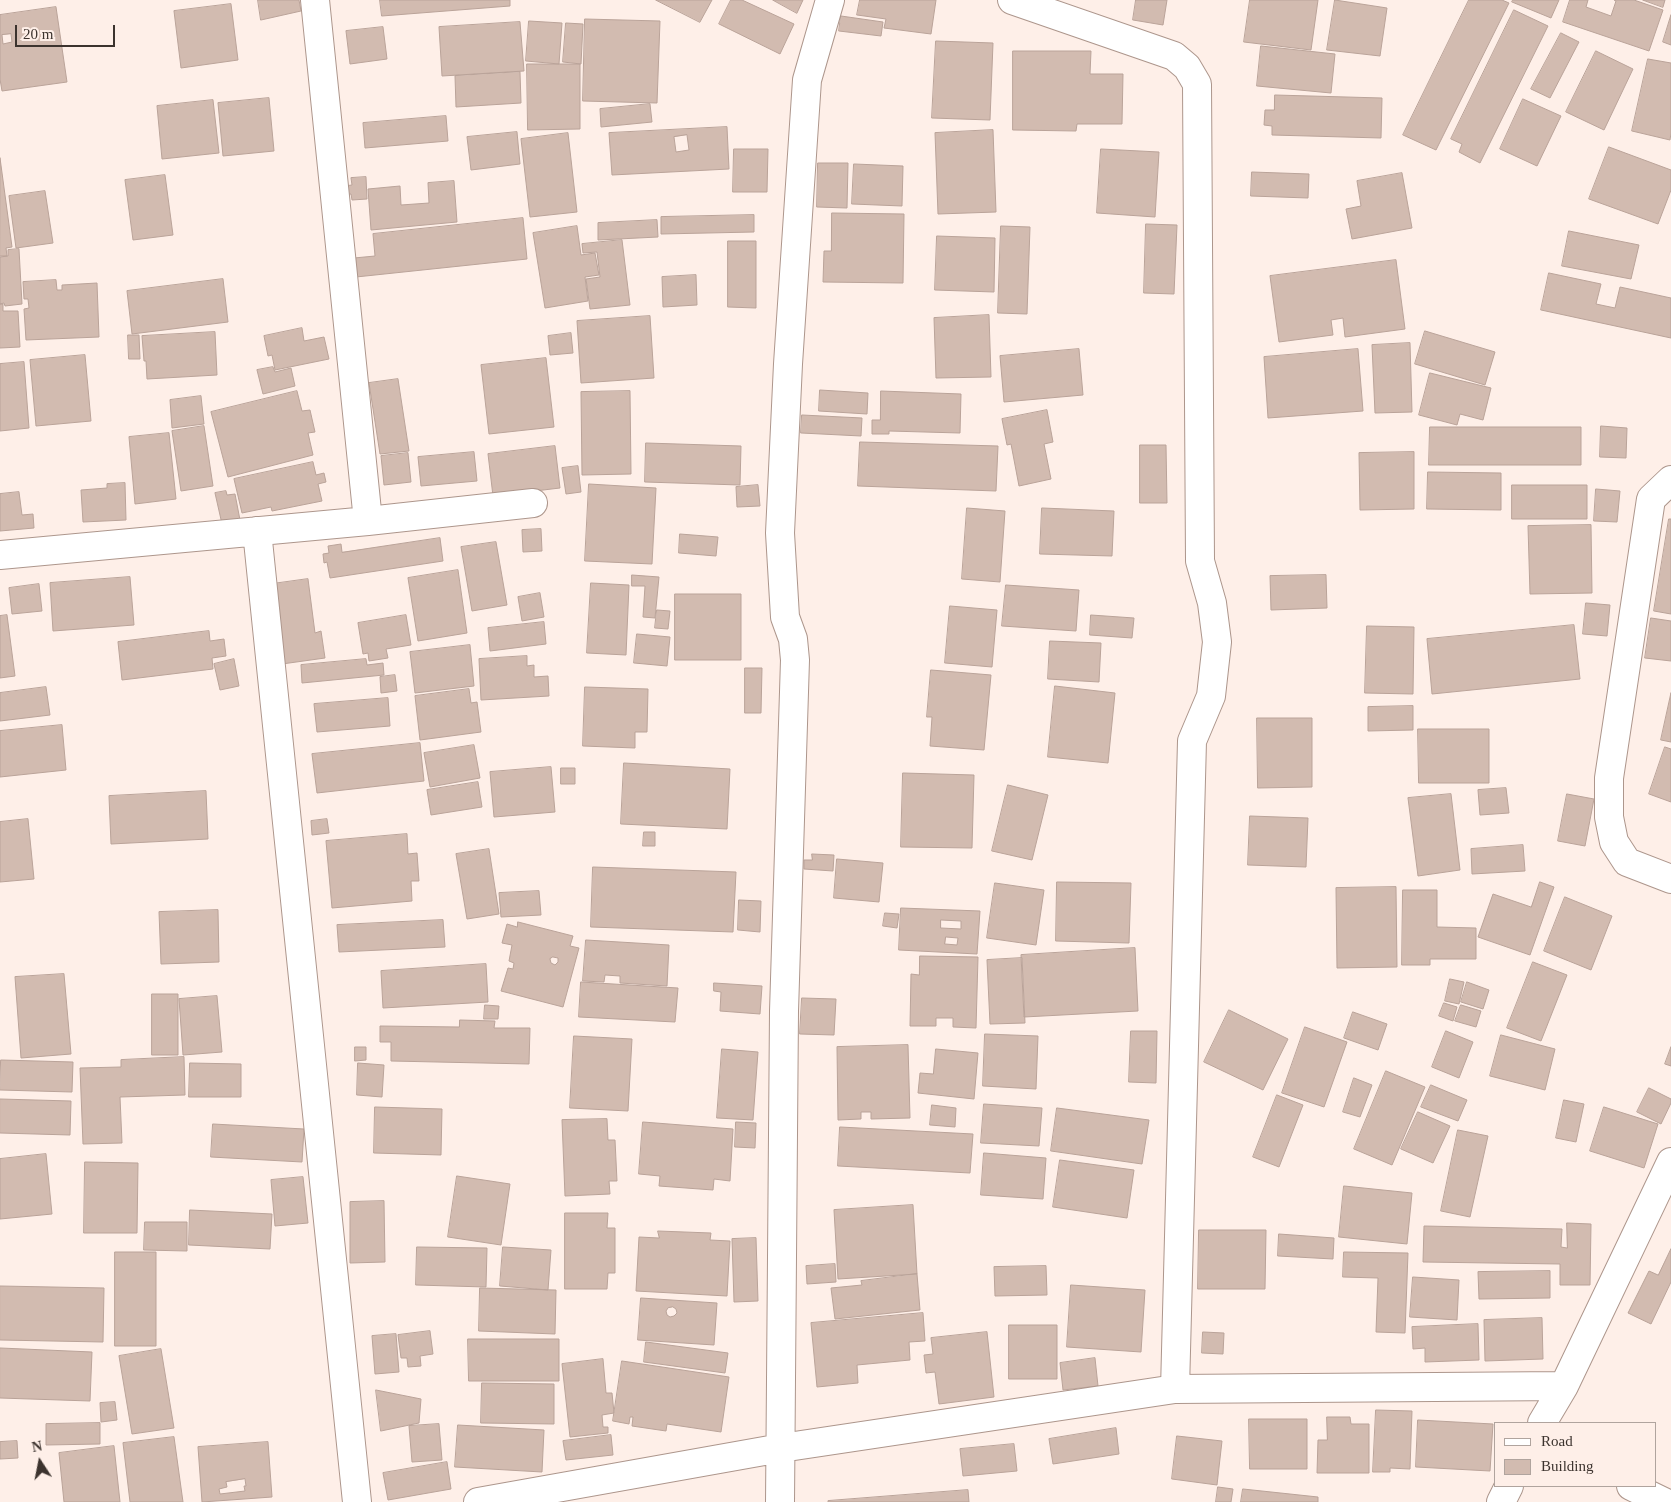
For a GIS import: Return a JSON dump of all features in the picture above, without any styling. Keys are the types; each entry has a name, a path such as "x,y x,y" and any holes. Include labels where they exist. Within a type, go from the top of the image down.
{"street":[{"path":"315,0 368,521"},
{"path":"780,1502 784,1011 795,660 793,639 785,617 780,533 788,364 807,80 830,0"},
{"path":"1012,0 1174,56 1187,67 1197,84 1200,561 1212,603 1217,642 1211,696 1192,741 1175,1389"},
{"path":"1671,480 1651,500 1609,778 1609,817 1614,842 1627,862 1671,879"},
{"path":"0,555 368,521 533,503"},
{"path":"257,531 357,1502"},
{"path":"1543,1422 1564,1386 1671,1162"},
{"path":"478,1502 781,1448 1175,1389 1564,1386"},
{"path":"1500,1502 1508,1487"},
{"path":"1632,1487 1664,1502"}],"building":[{"path":"258,0 299,0 301,11 261,20"},
{"path":"380,0 510,0 510,6 382,16"},
{"path":"656,0 712,0 700,22"},
{"path":"731,0 742,0 794,24 780,54 719,24"},
{"path":"773,0 803,0 797,13"},
{"path":"860,0 936,0 931,34 884,28 886,19 857,15"},
{"path":"1136,0 1167,0 1163,25 1133,20"},
{"path":"1250,0 1318,0 1311,50 1244,42"},
{"path":"1335,0 1387,8 1380,56 1327,50"},
{"path":"1469,0 1502,0 1509,3 1436,150 1403,135"},
{"path":"1513,0 1559,0 1551,18 1512,2"},
{"path":"1570,0 1588,0 1586,7 1611,16 1616,1 1614,0 1634,0 1663,10 1649,51 1563,22"},
{"path":"1643,0 1665,0 1663,7"},
{"path":"231,4 238,60 181,68 174,11"},
{"path":"56,7 67,82 2,91 0,79 0,15","holes":["11,34 12,42 3,44 2,35"]},
{"path":"1514,10 1548,26 1480,163 1459,152 1462,144 1451,139"},
{"path":"1671,15 1671,45 1663,42"},
{"path":"841,16 883,22 881,36 839,31"},
{"path":"585,19 660,21 657,103 583,101"},
{"path":"529,21 562,23 559,64 526,61"},
{"path":"520,22 524,71 442,76 439,27"},
{"path":"566,23 583,24 581,64 563,62"},
{"path":"383,27 387,59 350,64 346,31"},
{"path":"1561,33 1579,42 1550,98 1531,89"},
{"path":"936,41 993,43 990,120 932,118"},
{"path":"1261,46 1335,54 1331,93 1257,86"},
{"path":"1013,51 1091,51 1090,74 1123,74 1122,124 1077,124 1076,131 1013,130"},
{"path":"1596,51 1633,69 1604,130 1566,112"},
{"path":"1648,59 1671,63 1670,140 1632,131"},
{"path":"527,64 580,64 580,129 528,130"},
{"path":"520,72 521,103 456,107 455,76"},
{"path":"1275,95 1382,98 1381,138 1272,135 1272,126 1264,125 1265,110 1274,110"},
{"path":"269,98 274,151 223,156 218,103"},
{"path":"1523,99 1561,116 1537,166 1500,149"},
{"path":"213,100 219,153 162,159 157,106"},
{"path":"650,104 652,122 601,127 600,109"},
{"path":"446,116 448,141 365,148 363,123"},
{"path":"727,127 729,169 612,175 609,133","holes":["687,135 689,150 676,152 674,137"]},
{"path":"993,130 996,212 938,214 935,133"},
{"path":"517,132 520,164 471,170 467,137"},
{"path":"568,133 577,212 530,217 521,139"},
{"path":"1609,147 1671,170 1671,190 1658,224 1589,199"},
{"path":"734,149 768,149 767,192 733,192"},
{"path":"1101,149 1159,152 1155,217 1097,213"},
{"path":"0,158 12,247 6,248 7,256 0,256"},
{"path":"818,163 848,163 847,208 817,207"},
{"path":"854,164 903,166 902,206 852,204"},
{"path":"1252,172 1309,174 1308,198 1251,196"},
{"path":"1402,173 1412,228 1352,239 1346,209 1361,206 1357,181"},
{"path":"165,175 173,235 133,240 125,180"},
{"path":"366,177 367,199 352,200 351,194 344,195 344,186 352,185 351,178"},
{"path":"454,181 457,222 371,230 368,189 400,186 401,205 429,203 428,183"},
{"path":"45,191 53,243 16,248 9,196"},
{"path":"832,213 904,214 903,283 823,282 824,251 831,251"},
{"path":"754,215 754,232 661,234 661,217"},
{"path":"523,218 527,259 356,277 354,258 375,256 373,234"},
{"path":"657,220 658,237 598,240 598,223"},
{"path":"1146,224 1177,225 1174,294 1144,293"},
{"path":"577,226 581,255 595,253 599,275 585,277 588,301 545,308 533,233"},
{"path":"1001,226 1030,227 1027,314 998,313"},
{"path":"1569,231 1639,245 1631,279 1562,266"},
{"path":"937,236 995,238 994,292 935,290"},
{"path":"622,240 630,305 590,309 586,279 600,277 597,252 583,253 582,244"},
{"path":"728,241 756,241 756,308 728,307"},
{"path":"19,249 22,304 5,306 4,303 0,304 0,257 8,256 8,250"},
{"path":"1396,260 1405,329 1345,337 1343,318 1331,320 1333,335 1279,342 1270,276"},
{"path":"1549,273 1601,284 1596,304 1615,308 1620,287 1671,298 1671,338 1541,310"},
{"path":"696,275 697,305 663,307 662,277"},
{"path":"223,279 228,322 132,334 127,291"},
{"path":"56,280 57,290 62,290 62,285 97,283 99,337 26,340 24,309 29,308 28,299 24,299 23,282"},
{"path":"0,304 3,304 3,311 18,311 20,347 0,348"},
{"path":"989,315 991,377 936,378 934,318"},
{"path":"650,316 654,378 581,383 577,321"},
{"path":"302,328 304,341 324,337 329,359 275,370 272,355 268,356 264,336"},
{"path":"1425,331 1495,352 1485,385 1415,364"},
{"path":"215,332 217,375 147,379 142,336"},
{"path":"571,333 573,353 550,355 548,336"},
{"path":"128,335 139,335 140,359 129,359"},
{"path":"1410,343 1412,412 1375,413 1372,345"},
{"path":"1079,349 1083,395 1004,402 1000,356"},
{"path":"1358,349 1363,411 1268,418 1264,357"},
{"path":"85,355 91,421 36,426 30,360"},
{"path":"546,358 554,427 489,434 481,365"},
{"path":"24,362 29,428 0,431 0,364"},
{"path":"273,367 275,372 291,368 295,386 263,394 257,370"},
{"path":"1430,373 1491,388 1483,420 1460,414 1457,425 1419,415"},
{"path":"398,379 409,451 380,454 369,383"},
{"path":"820,390 868,393 867,414 819,411"},
{"path":"297,391 302,411 310,410 315,432 308,433 313,455 228,477 211,412"},
{"path":"630,391 631,474 582,475 581,392"},
{"path":"881,391 961,394 960,433 889,431 889,434 872,434 872,420 880,420"},
{"path":"201,396 204,424 172,428 170,400"},
{"path":"1047,410 1053,442 1044,444 1051,479 1019,486 1011,444 1007,445 1002,419"},
{"path":"802,415 862,418 861,436 801,433"},
{"path":"204,426 213,486 181,491 172,431"},
{"path":"1601,426 1627,428 1626,458 1600,457"},
{"path":"1430,427 1581,427 1581,465 1429,465"},
{"path":"169,433 176,499 135,504 129,437"},
{"path":"860,442 998,446 996,491 858,486"},
{"path":"646,443 741,446 740,485 645,482"},
{"path":"1140,445 1166,445 1167,503 1140,503"},
{"path":"555,446 560,488 493,496 488,454"},
{"path":"474,452 477,481 421,486 418,457"},
{"path":"1414,452 1414,509 1360,510 1359,453"},
{"path":"408,453 411,482 384,485 381,456"},
{"path":"313,462 316,475 324,473 326,482 318,484 322,501 272,511 271,507 242,513 234,479"},
{"path":"578,466 581,492 566,494 562,468"},
{"path":"1428,472 1501,473 1501,510 1427,509"},
{"path":"125,483 126,520 83,522 81,490 107,488 107,484"},
{"path":"589,484 656,488 652,564 585,561"},
{"path":"758,485 760,506 737,507 736,487"},
{"path":"1512,485 1587,485 1587,519 1512,519"},
{"path":"1596,489 1620,491 1617,522 1594,521"},
{"path":"226,491 227,495 235,494 240,520 222,524 215,493"},
{"path":"19,492 22,515 33,514 34,528 0,531 0,494"},
{"path":"967,508 1005,511 1000,582 962,579"},
{"path":"1042,508 1114,511 1112,556 1040,554"},
{"path":"1669,519 1671,519 1671,614 1654,611"},
{"path":"1591,525 1592,593 1530,594 1528,526"},
{"path":"541,529 542,551 523,552 522,530"},
{"path":"680,534 718,537 716,556 679,553"},
{"path":"440,538 443,561 330,578 327,562 324,563 323,554 329,553 328,546 341,544 342,552"},
{"path":"496,542 507,605 472,611 461,547"},
{"path":"458,570 467,633 418,641 408,578"},
{"path":"632,575 659,577 655,618 643,617 645,586 632,586"},
{"path":"1326,575 1327,608 1271,610 1270,576"},
{"path":"130,577 134,625 53,631 50,583"},
{"path":"308,579 315,633 321,631 325,658 282,664 272,584"},
{"path":"591,583 629,585 626,655 587,653"},
{"path":"39,584 42,611 12,614 9,588"},
{"path":"1006,585 1079,590 1076,631 1002,626"},
{"path":"540,593 544,617 522,621 518,597"},
{"path":"675,594 741,594 741,660 675,660"},
{"path":"1586,603 1610,605 1607,636 1583,634"},
{"path":"950,606 997,610 992,667 945,663"},
{"path":"657,610 670,611 668,629 655,628"},
{"path":"7,615 15,676 0,678 0,616"},
{"path":"406,615 411,645 386,649 388,658 369,661 368,653 363,654 358,623"},
{"path":"1091,615 1134,618 1132,638 1090,635"},
{"path":"1651,618 1671,621 1671,661 1645,658"},
{"path":"544,622 546,644 490,651 488,628"},
{"path":"1574,625 1580,679 1432,694 1427,639"},
{"path":"1367,626 1414,627 1413,694 1365,693"},
{"path":"209,631 210,641 224,639 226,656 212,658 213,669 122,680 118,642"},
{"path":"637,634 670,637 667,666 634,663"},
{"path":"1050,641 1101,643 1099,682 1048,679"},
{"path":"470,645 474,686 415,693 410,652"},
{"path":"527,656 527,666 534,665 534,677 548,676 549,696 481,700 479,659"},
{"path":"234,659 239,686 220,690 214,664"},
{"path":"366,659 367,665 383,663 384,675 302,683 301,665"},
{"path":"745,668 762,668 761,713 745,713"},
{"path":"931,670 991,675 984,750 930,746 932,717 927,717"},
{"path":"395,675 397,691 381,693 380,677"},
{"path":"1055,686 1115,693 1108,763 1048,757"},
{"path":"46,687 50,715 0,721 0,693"},
{"path":"585,687 648,689 647,732 635,732 635,748 583,746"},
{"path":"469,689 471,703 477,702 481,732 420,740 415,696"},
{"path":"1671,693 1671,742 1661,740"},
{"path":"388,698 390,726 317,732 314,704"},
{"path":"1413,706 1413,730 1368,731 1368,707"},
{"path":"1257,718 1312,718 1312,787 1258,788"},
{"path":"62,725 66,770 0,777 0,731"},
{"path":"1418,729 1489,729 1489,783 1419,783"},
{"path":"420,743 424,781 317,793 312,754"},
{"path":"474,745 480,778 430,787 424,753"},
{"path":"1665,747 1671,749 1671,802 1649,794"},
{"path":"624,763 730,769 727,829 621,824"},
{"path":"551,767 555,812 494,817 490,772"},
{"path":"561,768 575,768 575,784 561,784"},
{"path":"903,773 974,775 972,848 901,847"},
{"path":"478,782 482,807 431,815 427,790"},
{"path":"1008,785 1048,795 1032,860 992,851"},
{"path":"1506,788 1509,813 1480,815 1478,790"},
{"path":"206,791 208,839 111,844 109,796"},
{"path":"1451,794 1460,870 1418,876 1408,798"},
{"path":"1567,794 1594,799 1585,846 1558,841"},
{"path":"1250,816 1308,818 1306,867 1248,865"},
{"path":"28,819 34,879 0,882 0,822"},
{"path":"327,819 329,833 312,835 311,821"},
{"path":"644,832 655,832 655,846 643,846"},
{"path":"407,834 408,854 417,853 419,881 411,881 412,901 332,908 326,841"},
{"path":"1523,845 1525,871 1472,874 1471,849"},
{"path":"489,849 499,914 467,919 456,854"},
{"path":"812,854 834,855 833,871 804,869 804,860 812,860"},
{"path":"837,859 883,863 879,902 834,898"},
{"path":"593,867 736,872 733,932 591,927"},
{"path":"1057,882 1131,883 1129,943 1056,941"},
{"path":"1540,882 1554,887 1530,955 1478,937 1493,894 1531,907"},
{"path":"995,883 1044,890 1036,945 987,938"},
{"path":"1396,887 1397,967 1337,968 1336,888"},
{"path":"1403,890 1437,890 1437,927 1476,928 1476,959 1430,959 1430,965 1402,965"},
{"path":"539,891 541,915 501,917 499,893"},
{"path":"1565,897 1612,916 1591,970 1544,951"},
{"path":"739,900 761,901 760,932 738,930"},
{"path":"901,908 980,911 977,954 899,950","holes":["941,920 961,921 961,929 941,928","946,937 958,938 957,945 945,944"]},
{"path":"218,910 219,962 161,964 159,912"},
{"path":"885,913 899,914 897,928 883,926"},
{"path":"443,920 445,947 339,952 337,925"},
{"path":"518,922 573,936 570,946 579,948 563,1007 501,991 508,968 513,969 514,963 509,961 512,945 502,943 507,924 517,927","holes":["553,957 558,958 558,962 555,965 551,963 550,959"]},
{"path":"586,940 669,945 667,986 620,983 620,976 605,975 604,982 583,981"},
{"path":"1135,948 1138,1011 1024,1017 1021,955"},
{"path":"920,956 978,957 976,1028 953,1027 953,1018 936,1018 936,1026 910,1026 911,974 919,975"},
{"path":"1022,958 1025,1023 990,1024 987,960"},
{"path":"1533,962 1567,975 1541,1041 1507,1028"},
{"path":"486,964 488,1002 383,1008 381,971"},
{"path":"64,974 71,1054 21,1058 15,977"},
{"path":"1450,979 1464,982 1459,1004 1445,1001"},
{"path":"581,982 678,988 675,1022 579,1017"},
{"path":"1467,982 1489,990 1483,1009 1461,1002"},
{"path":"714,983 762,986 760,1014 720,1011 721,992 714,991"},
{"path":"152,994 178,994 178,1055 152,1055"},
{"path":"217,996 222,1052 183,1055 179,999"},
{"path":"802,998 836,999 834,1035 800,1034"},
{"path":"1444,1003 1457,1007 1453,1021 1439,1016"},
{"path":"485,1005 499,1006 498,1019 484,1019"},
{"path":"1461,1005 1481,1011 1476,1027 1455,1021"},
{"path":"1229,1010 1288,1039 1263,1090 1204,1062"},
{"path":"1353,1012 1387,1024 1378,1050 1344,1038"},
{"path":"460,1020 495,1021 494,1028 530,1028 529,1064 391,1061 391,1042 380,1042 380,1026 459,1027"},
{"path":"1305,1027 1347,1042 1324,1107 1282,1093"},
{"path":"1131,1031 1157,1031 1156,1083 1129,1082"},
{"path":"1446,1031 1473,1042 1459,1078 1432,1067"},
{"path":"985,1034 1038,1036 1036,1089 983,1086"},
{"path":"1501,1035 1555,1049 1545,1090 1490,1076"},
{"path":"574,1036 632,1039 628,1111 570,1108"},
{"path":"908,1045 910,1118 871,1119 871,1112 861,1112 861,1119 838,1120 837,1047"},
{"path":"355,1047 366,1047 366,1060 355,1061"},
{"path":"1671,1047 1671,1066 1665,1064"},
{"path":"722,1049 758,1052 753,1120 717,1118"},
{"path":"936,1049 978,1053 974,1099 918,1093 920,1073 933,1074"},
{"path":"184,1057 185,1095 120,1097 122,1143 83,1144 80,1068 121,1067 121,1060"},
{"path":"1,1060 73,1062 72,1092 0,1090"},
{"path":"190,1063 241,1064 241,1097 189,1097"},
{"path":"358,1063 384,1065 382,1097 357,1095"},
{"path":"1386,1071 1425,1087 1392,1165 1354,1149"},
{"path":"1354,1078 1372,1085 1360,1117 1343,1112"},
{"path":"1431,1085 1467,1100 1458,1121 1421,1107"},
{"path":"1649,1088 1671,1099 1661,1124 1637,1112"},
{"path":"1277,1095 1303,1105 1279,1167 1253,1157"},
{"path":"0,1099 71,1101 70,1135 0,1133"},
{"path":"1564,1100 1584,1104 1576,1142 1556,1138"},
{"path":"984,1104 1042,1108 1039,1146 981,1143"},
{"path":"932,1105 956,1108 955,1127 930,1125"},
{"path":"375,1107 442,1109 441,1155 374,1153"},
{"path":"1604,1107 1658,1124 1644,1168 1590,1151"},
{"path":"1057,1108 1149,1120 1142,1164 1051,1151"},
{"path":"1418,1112 1450,1126 1433,1163 1401,1149"},
{"path":"607,1119 608,1140 615,1140 617,1181 609,1181 610,1194 565,1196 562,1120"},
{"path":"643,1122 733,1129 730,1181 714,1179 713,1190 659,1186 660,1176 639,1174"},
{"path":"736,1122 756,1123 755,1148 735,1147"},
{"path":"213,1124 304,1129 302,1162 211,1157"},
{"path":"840,1127 973,1134 970,1173 838,1166"},
{"path":"1458,1130 1488,1136 1470,1217 1441,1211"},
{"path":"984,1153 1046,1158 1043,1199 981,1195"},
{"path":"46,1154 52,1214 0,1219 0,1159"},
{"path":"1060,1160 1134,1170 1127,1218 1053,1207"},
{"path":"85,1162 138,1163 137,1233 84,1233"},
{"path":"457,1176 510,1184 501,1245 448,1237"},
{"path":"303,1177 308,1223 275,1226 271,1180"},
{"path":"1344,1186 1412,1193 1407,1244 1339,1237"},
{"path":"384,1201 385,1262 350,1263 350,1202"},
{"path":"913,1205 917,1274 838,1279 834,1210"},
{"path":"190,1210 272,1214 270,1249 189,1245"},
{"path":"565,1213 608,1213 607,1228 615,1228 615,1273 608,1273 607,1289 565,1289"},
{"path":"145,1222 187,1222 187,1251 144,1250"},
{"path":"1567,1223 1591,1224 1590,1285 1560,1285 1560,1264 1423,1262 1424,1226 1562,1229 1561,1247 1567,1248"},
{"path":"1199,1230 1266,1230 1265,1289 1198,1289"},
{"path":"658,1231 711,1233 710,1240 730,1241 727,1296 636,1291 639,1237 659,1238"},
{"path":"1279,1234 1334,1238 1333,1259 1278,1256"},
{"path":"756,1238 758,1301 734,1302 732,1239"},
{"path":"417,1247 487,1248 486,1287 416,1285"},
{"path":"503,1247 551,1250 548,1290 500,1286"},
{"path":"1671,1249 1671,1282 1651,1324 1628,1313 1649,1271 1658,1275"},
{"path":"115,1252 156,1252 156,1346 115,1346"},
{"path":"1344,1252 1408,1253 1405,1333 1376,1332 1378,1278 1343,1277"},
{"path":"835,1264 836,1282 807,1284 806,1266"},
{"path":"1046,1266 1047,1295 995,1296 994,1267"},
{"path":"1550,1271 1550,1298 1479,1299 1478,1272"},
{"path":"917,1274 920,1310 835,1319 831,1288 862,1285 861,1281"},
{"path":"1413,1277 1459,1280 1457,1320 1410,1317"},
{"path":"1071,1285 1145,1290 1141,1352 1067,1347"},
{"path":"0,1286 104,1288 103,1342 0,1340"},
{"path":"480,1288 556,1290 555,1334 479,1331"},
{"path":"641,1298 717,1303 714,1345 638,1340","holes":["673,1307 677,1313 674,1316 670,1317 667,1315 666,1311 668,1308"]},
{"path":"923,1313 925,1341 909,1342 910,1360 857,1365 858,1383 817,1387 811,1323"},
{"path":"1542,1318 1543,1359 1485,1361 1484,1320"},
{"path":"1478,1324 1479,1360 1425,1362 1425,1348 1413,1349 1412,1327"},
{"path":"1009,1325 1057,1325 1057,1379 1009,1379"},
{"path":"430,1331 433,1354 420,1356 421,1366 408,1367 407,1358 401,1358 398,1335"},
{"path":"987,1332 994,1397 939,1404 935,1372 926,1373 924,1355 933,1354 931,1338"},
{"path":"1203,1332 1224,1333 1223,1354 1202,1353"},
{"path":"396,1334 399,1372 375,1374 372,1336"},
{"path":"468,1339 559,1339 559,1381 469,1381"},
{"path":"646,1342 728,1353 725,1373 644,1362"},
{"path":"0,1348 92,1352 90,1401 0,1398"},
{"path":"161,1349 174,1428 132,1434 119,1356"},
{"path":"1095,1358 1098,1386 1063,1390 1060,1363"},
{"path":"603,1359 606,1393 612,1393 614,1413 602,1415 603,1427 608,1427 608,1433 570,1437 562,1364"},
{"path":"622,1361 729,1377 721,1432 667,1424 666,1431 632,1426 633,1417 630,1417 629,1424 613,1421"},
{"path":"482,1383 554,1384 554,1424 481,1423"},
{"path":"376,1390 421,1399 419,1423 381,1431"},
{"path":"115,1402 117,1420 101,1422 100,1403"},
{"path":"1376,1410 1412,1411 1410,1469 1390,1468 1390,1472 1373,1472"},
{"path":"1327,1417 1350,1417 1351,1424 1369,1424 1369,1473 1317,1473 1318,1440 1327,1440"},
{"path":"1249,1419 1307,1419 1307,1469 1250,1469"},
{"path":"1418,1420 1493,1424 1490,1471 1416,1467"},
{"path":"100,1423 100,1444 46,1445 46,1424"},
{"path":"439,1424 442,1460 412,1462 409,1426"},
{"path":"458,1425 544,1430 542,1472 455,1467"},
{"path":"1116,1428 1119,1454 1053,1464 1049,1439"},
{"path":"611,1435 613,1455 566,1460 563,1441"},
{"path":"1177,1436 1222,1441 1217,1485 1172,1479"},
{"path":"174,1437 183,1502 130,1502 123,1443"},
{"path":"17,1441 18,1458 0,1459 0,1442"},
{"path":"268,1442 272,1497 202,1502 198,1447","holes":["245,1479 246,1486 244,1486 245,1491 220,1494 219,1489 227,1487 226,1482"]},
{"path":"1014,1444 1017,1471 963,1476 960,1449"},
{"path":"114,1446 120,1502 64,1502 59,1453"},
{"path":"447,1462 451,1489 388,1500 383,1473"},
{"path":"1218,1487 1233,1489 1231,1502 1216,1502"},
{"path":"1243,1489 1318,1497 1318,1502 1241,1502"},
{"path":"968,1490 969,1502 828,1502 828,1501"}]}
